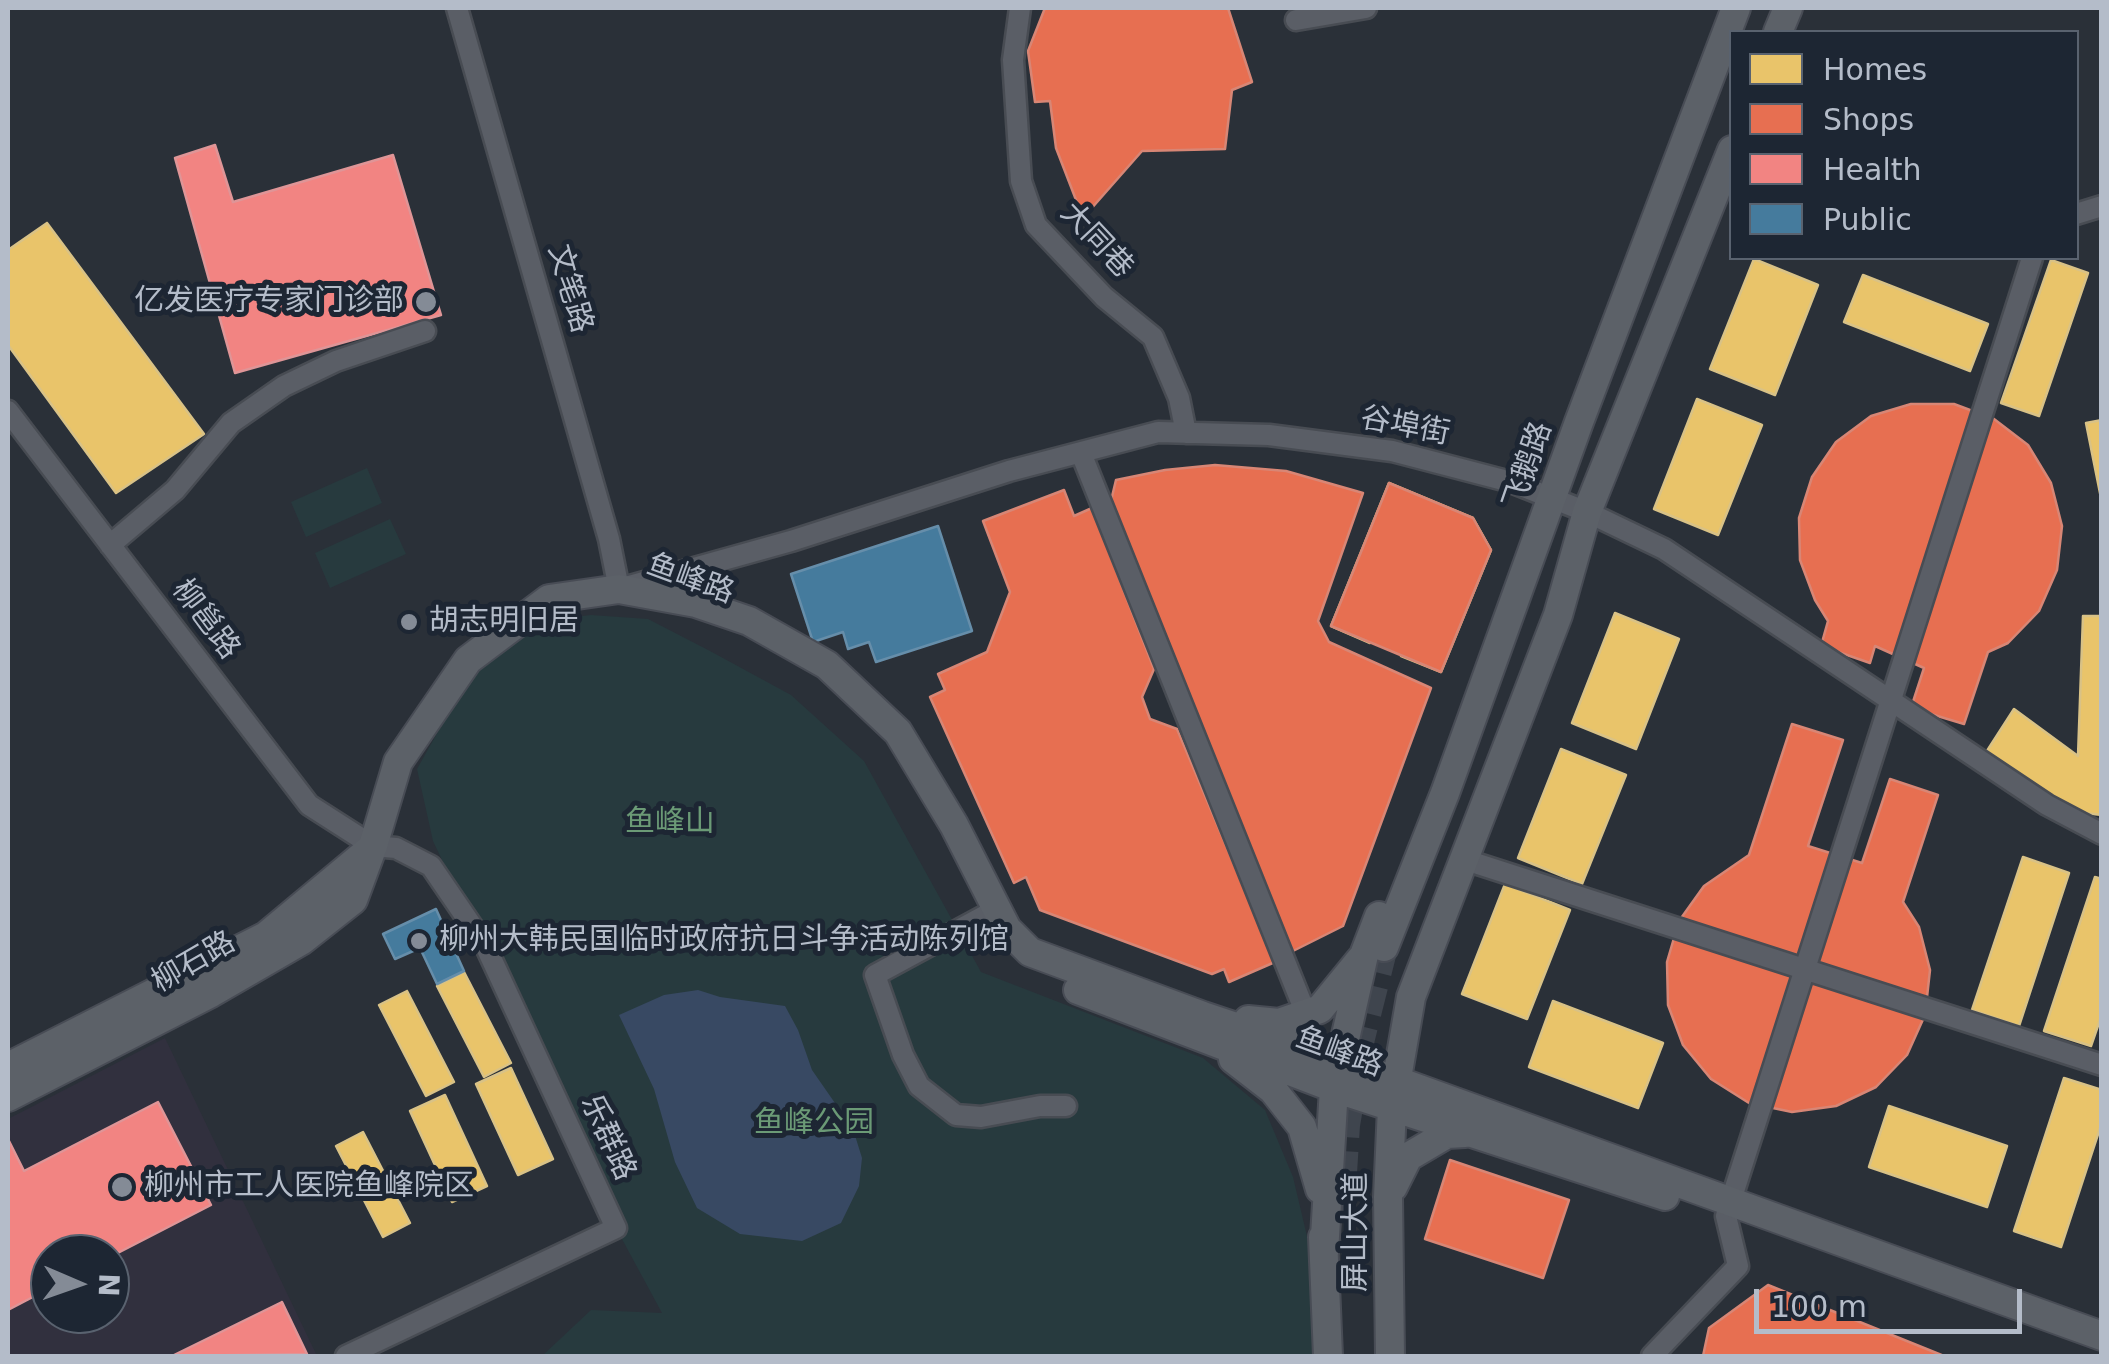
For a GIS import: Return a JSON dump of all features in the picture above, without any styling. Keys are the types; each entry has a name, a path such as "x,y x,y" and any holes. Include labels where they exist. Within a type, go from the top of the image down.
{"main road":[{"name":"飞鹅路","path":"1374,951 1465,690 1553,499 1736,8"},
{"path":"1394,1094 1411,997 1558,616 1588,512 1726,180"},
{"name":"柳石路","path":"8,1097 211,993 301,941 352,900 374,846 398,762 468,660 549,599 620,588"},
{"name":"鱼峰路","path":"620,588 748,636 834,690 885,737 992,913 1002,946 1020,962 1056,982 1201,1026 2102,1336"},
{"name":"柳石路","path":"8,1066 266,936 374,846"},
{"path":"1201,1026 1279,1023 1320,1009 1374,951"},
{"path":"1324,1253 1337,1074 1374,951"},
{"path":"1201,1026 1273,1090 1302,1127 1319,1180 1328,1356"},
{"name":"鱼峰路","path":"1394,1094 1472,1132 1728,1208 2102,1355"},
{"name":"屏山大道","path":"1390,1356 1388,1197 1394,1094"},
{"path":"1388,1197 1408,1157 1447,1134 1472,1132"},
{"name":"屏山大道","path":"1340,1220 1346,1356"}],"street":[{"name":"文笔路","path":"457,8 620,588"},
{"name":"大同巷","path":"1020,8 1014,60 1020,180 1036,225 1104,297 1154,337 1179,398 1186,433"},
{"path":"1296,20 1366,8"},
{"path":"1659,1355 1738,1266 1728,1208 2031,260"},
{"path":"110,545 175,490 231,423 270,395 336,360 424,331"},
{"name":"柳邕路","path":"8,411 309,805 374,846"},
{"name":"谷埠街","path":"620,588 791,541 1009,471 1158,432 1270,435 1392,451 1512,482 1588,512 1664,549 2047,805 2102,834"},
{"path":"1081,452 1306,1014"},
{"name":"乐群路","path":"346,1356 616,1228 485,946 431,866 396,848 374,846"},
{"path":"1478,864 2102,1066"},
{"path":"992,913 875,975 903,1055 919,1086 956,1115 981,1117 1040,1106 1066,1106"}],"shaded area":[{"name":"柳州市工人医院鱼峰院区","path":"165,1038 317,1356 8,1356 8,1119"}],"green space":[{"path":"367,468 382,503 306,537 291,502"},
{"path":"390,519 406,554 330,588 315,553"},
{"name":"鱼峰公园","path":"591,615 648,619 710,651 791,695 864,761 981,972 1203,1058 1265,1110 1293,1177 1310,1249 1313,1356 542,1356 591,1310 662,1313 616,1228 433,841 417,769 473,669 542,621"}],"water":[{"path":"698,990 785,1006 812,1070 853,1129 862,1158 859,1186 841,1223 802,1241 740,1234 697,1208 675,1162 654,1089 619,1015 664,995"}],"building: Homes":[{"path":"47,223 204,434 116,493 8,345 8,250"},
{"path":"1754,260 1818,285 1775,395 1710,369"},
{"path":"2051,260 2088,273 2039,416 2001,403"},
{"path":"1863,275 1988,324 1970,371 1844,322"},
{"path":"1697,399 1762,425 1718,535 1654,509"},
{"path":"2102,420 2102,503 2086,423"},
{"path":"1389,483 1473,518 1491,550 1441,672 1401,656 1440,560 1409,547 1370,643 1331,626"},
{"path":"1615,613 1679,639 1636,749 1572,723"},
{"path":"2083,616 2102,616 2102,815 2075,812 1985,754 2014,709 2078,756"},
{"path":"1561,749 1626,775 1582,884 1518,858"},
{"path":"2023,857 2069,873 2019,1026 1972,1010"},
{"path":"2095,877 2102,879 2102,1014 2091,1046 2044,1031"},
{"path":"1505,884 1570,910 1527,1019 1462,994"},
{"path":"464,972 511,1063 484,1077 437,986"},
{"path":"407,991 454,1082 426,1096 379,1005"},
{"path":"1553,1001 1663,1043 1638,1108 1529,1067"},
{"path":"511,1068 553,1159 518,1175 476,1084"},
{"path":"2064,1078 2102,1090 2102,1122 2061,1247 2014,1231"},
{"path":"445,1095 487,1186 452,1202 410,1111"},
{"path":"1889,1106 2007,1146 1987,1207 1869,1167"},
{"path":"363,1132 410,1223 383,1237 336,1146"}],"building: Shops":[{"path":"1045,8 1228,8 1252,82 1232,90 1225,149 1142,151 1083,218 1056,148 1050,101 1035,102 1028,51"},
{"path":"1911,404 1954,404 1994,419 2028,445 2051,483 2062,526 2057,570 2039,611 2008,643 1988,652 1964,724 1911,708 1924,668 1875,646 1870,663 1821,646 1828,621 1815,600 1800,560 1799,518 1812,477 1836,442 1871,416"},
{"path":"1215,465 1286,471 1363,493 1318,621 1329,642 1431,688 1343,926 1291,952 1110,505 1116,480"},
{"path":"1389,483 1473,518 1491,550 1441,672 1331,626"},
{"path":"1064,490 1074,516 1092,508 1154,669 1142,697 1150,719 1177,729 1275,962 1229,982 1224,969 1212,974 1040,910 1026,877 1014,883 930,697 945,690 938,674 987,652 1010,592 983,521"},
{"path":"1792,724 1843,740 1808,846 1862,863 1890,779 1938,795 1903,902 1919,927 1930,970 1925,1015 1907,1055 1876,1087 1836,1106 1792,1112 1749,1103 1711,1079 1683,1045 1668,1005 1667,962 1679,921 1704,886 1749,855"},
{"path":"1450,1160 1569,1200 1543,1278 1425,1239"},
{"path":"1768,1285 1944,1356 1703,1356 1709,1328"}],"building: Health":[{"path":"215,145 233,202 393,155 441,315 235,373 175,158"},
{"path":"158,1102 211,1205 130,1247 130,1234 30,1234 30,1298 8,1310 8,1139 24,1171"},
{"path":"282,1302 307,1354 172,1356"}],"building: Public":[{"path":"938,526 972,631 876,662 869,642 848,649 843,632 813,642 791,574"},
{"name":"柳州大韩民国临时政府抗日斗争活动陈列馆","path":"436,909 464,971 437,984 420,948 395,959 383,934"}],"tunnel":[{"path":"1340,1221 1346,1125 1361,1038 1384,947"}],"place":[{"name":"亿发医疗专家门诊部","path":"426,302"},
{"name":"胡志明旧居","path":"409,622"},
{"name":"柳州大韩民国临时政府抗日斗争活动陈列馆","path":"419,941"},
{"name":"柳州市工人医院鱼峰院区","path":"122,1187"}],"park label":[{"name":"鱼峰山","path":"670,823"}]}
